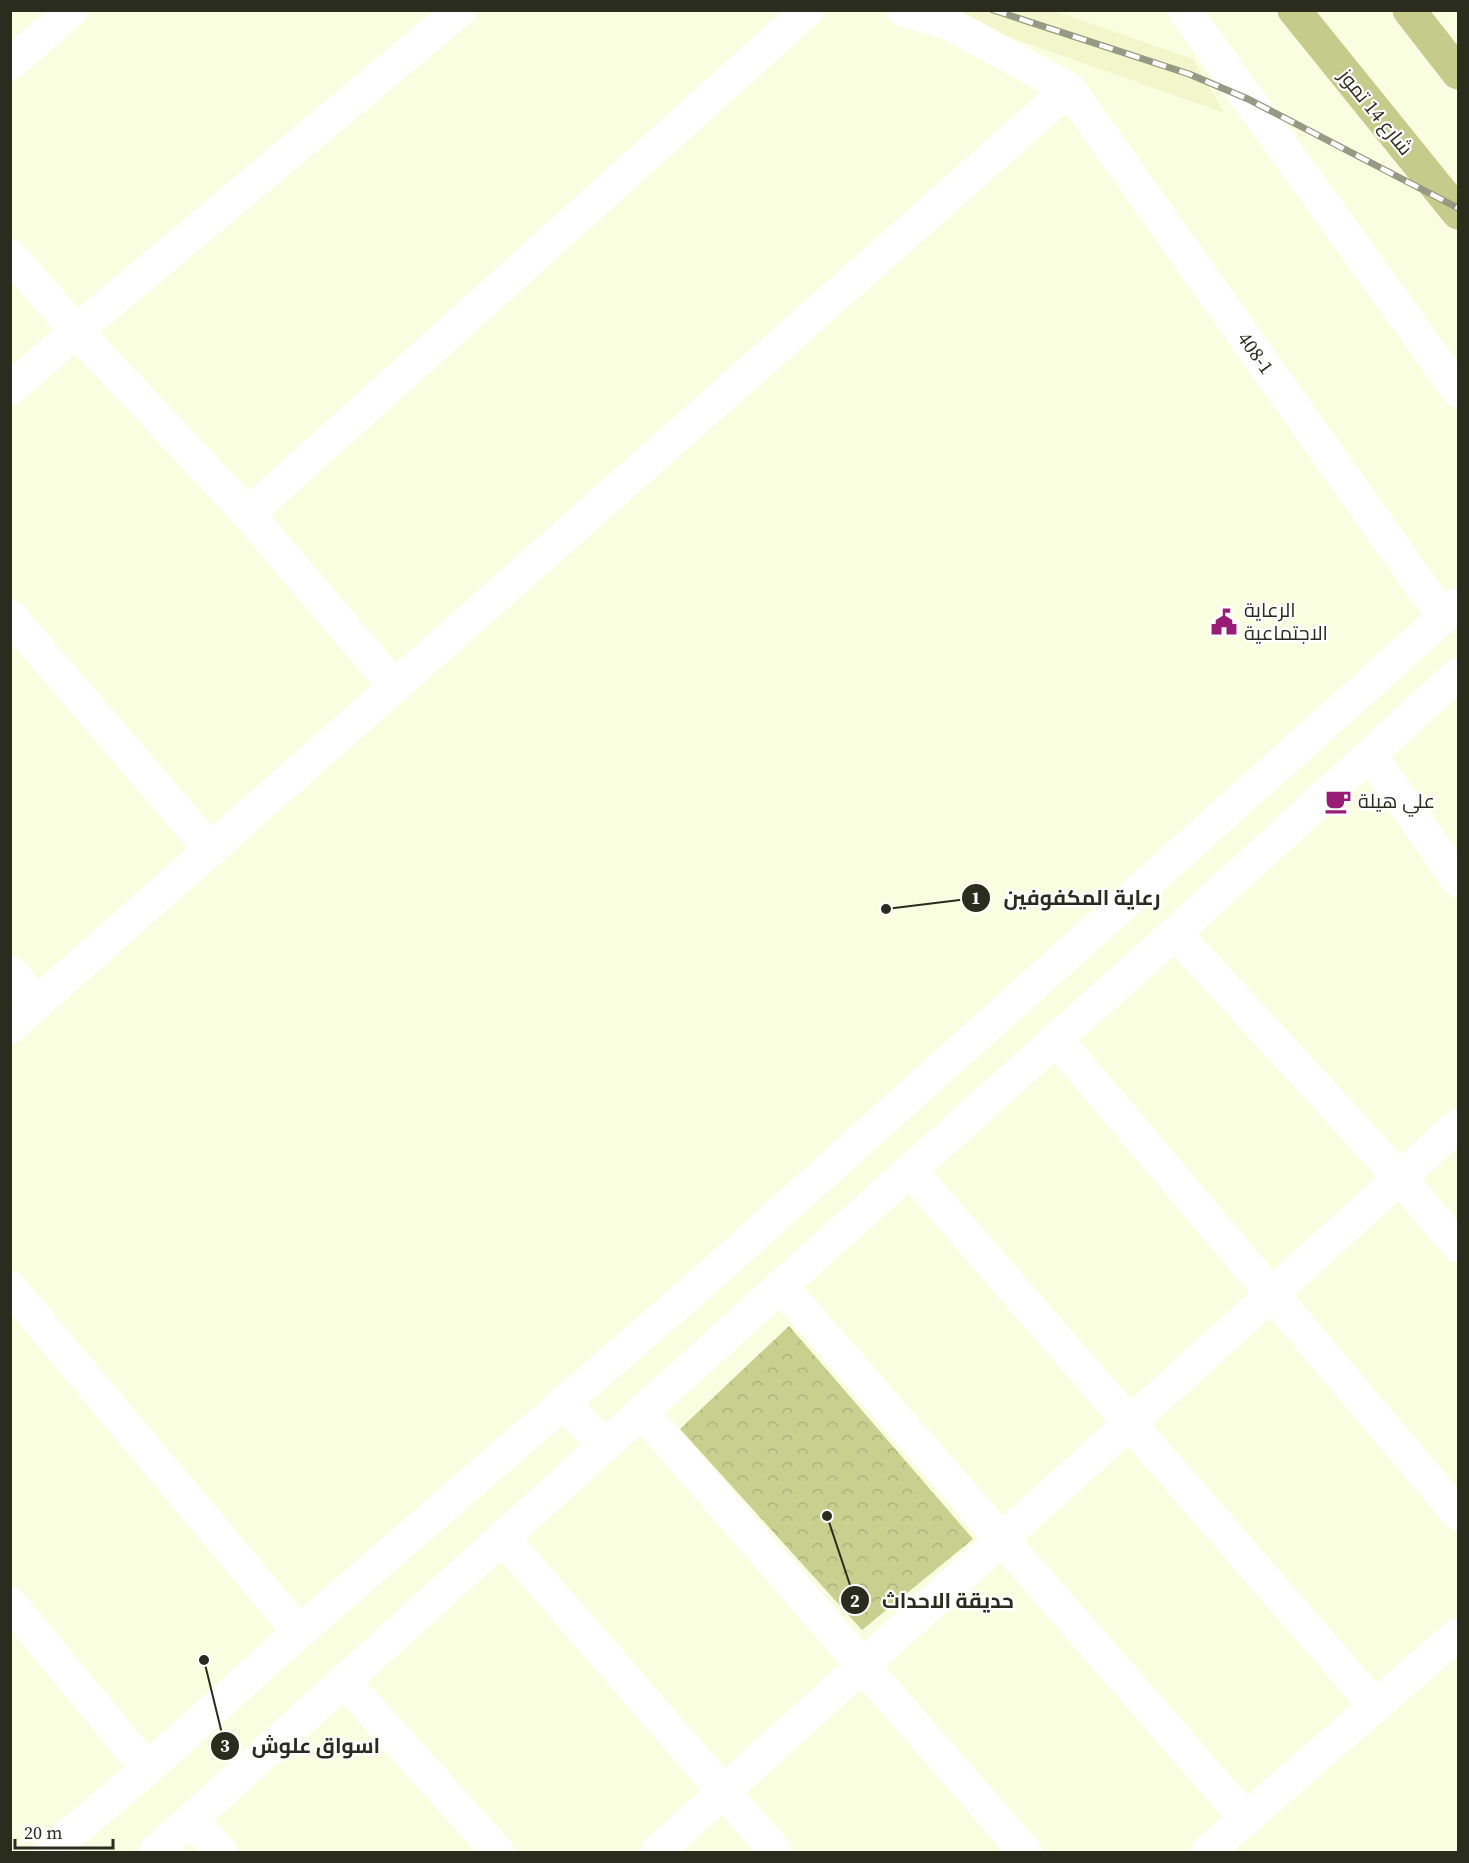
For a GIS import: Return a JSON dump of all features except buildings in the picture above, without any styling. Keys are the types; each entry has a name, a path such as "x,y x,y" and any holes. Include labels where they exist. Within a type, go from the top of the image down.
{"main road":[{"name":"شارع 14 تموز","path":"1294,10 1458,213"},
{"path":"1408,10 1458,73"}],"street":[{"path":"10,64 72,10"},
{"path":"10,389 460,10"},
{"path":"248,514 808,10"},
{"path":"10,1027 1070,89 950,24 903,10"},
{"path":"1184,10 1458,392"},
{"name":"408-1","path":"1070,89 1450,611"},
{"path":"10,255 76,332 248,514 395,687"},
{"path":"49,1852 147,1769 299,1632 687,1296 1450,611"},
{"path":"10,616 211,850"},
{"path":"155,1852 1175,933 1458,674"},
{"path":"1370,755 1458,881"},
{"path":"1175,933 1400,1178 1458,1246"},
{"path":"10,972 38,1003"},
{"path":"1056,1038 1458,1514"},
{"path":"657,1852 1458,1125"},
{"path":"910,1170 1376,1707"},
{"path":"781,1286 1246,1819"},
{"path":"10,1287 299,1632"},
{"path":"563,1402 604,1446"},
{"path":"642,1412 1025,1852"},
{"path":"503,1538 776,1852"},
{"path":"10,1603 147,1769"},
{"path":"1207,1852 1458,1634"},
{"path":"344,1681 498,1852"},
{"path":"191,1820 221,1852"}],"shaded area":[{"path":"935,11 1055,11 1193,59 1224,113"}],"green space":[{"path":"789,1326 973,1539 862,1630 680,1429"}],"railway":[{"path":"993,10 1189,74 1248,99 1458,208"}],"place":[{"name":"الرعاية الاجتماعية","path":"1224,622"},
{"name":"علي هيلة","path":"1338,801"},
{"name":"رعاية المكفوفين","path":"886,909"},
{"name":"حديقة الاحداث","path":"827,1516"},
{"name":"اسواق علوش","path":"204,1660"}]}
